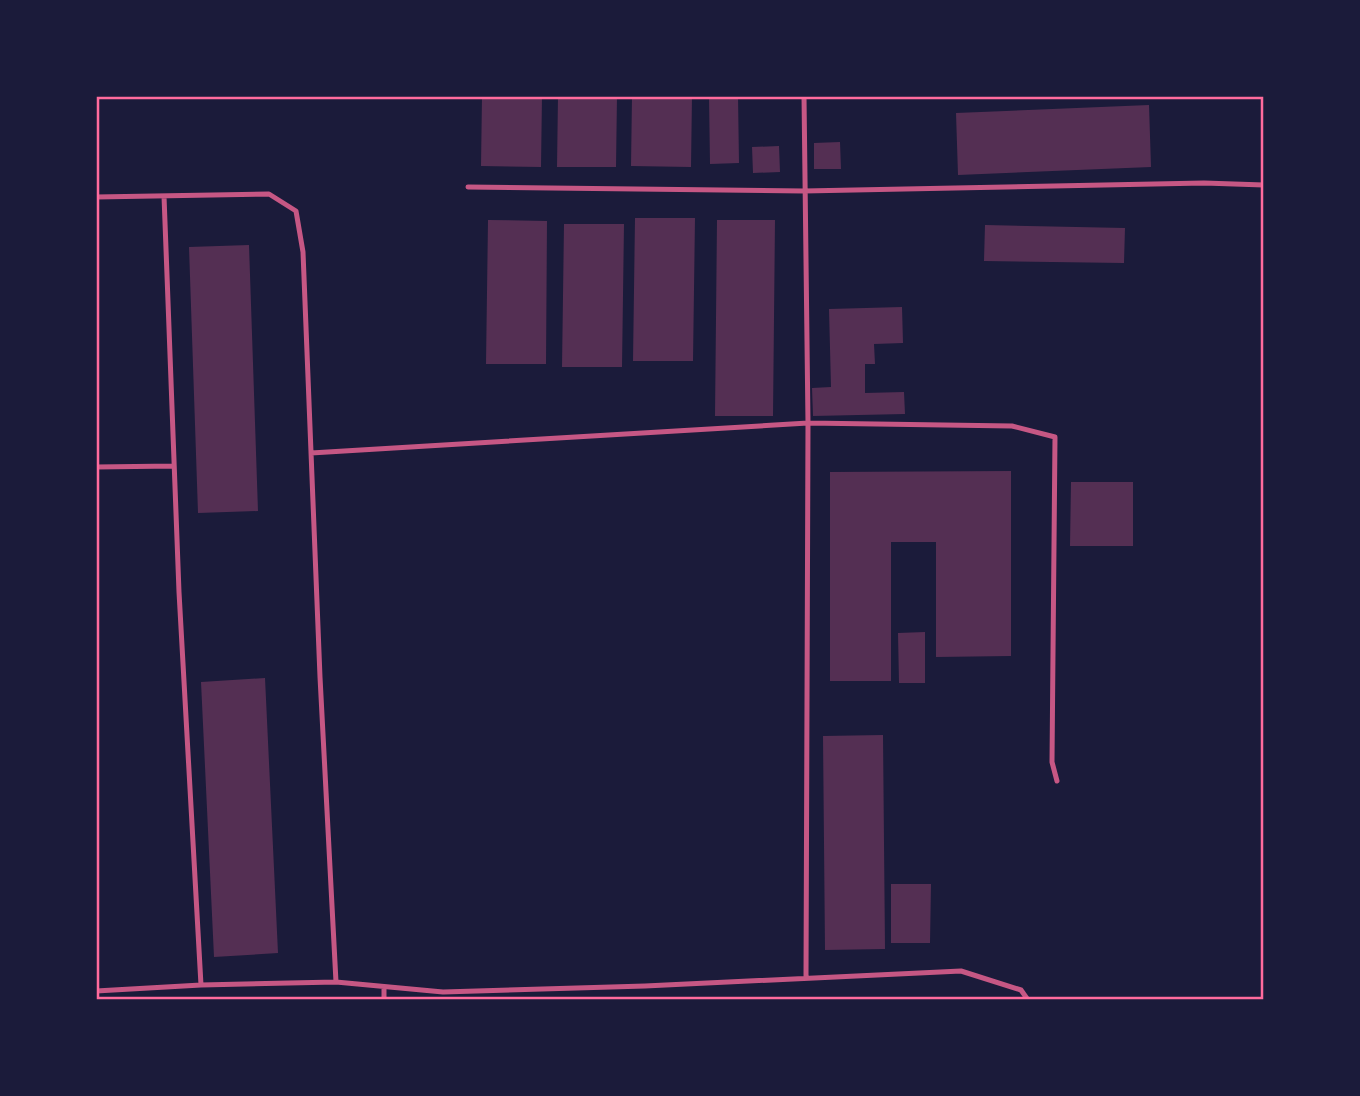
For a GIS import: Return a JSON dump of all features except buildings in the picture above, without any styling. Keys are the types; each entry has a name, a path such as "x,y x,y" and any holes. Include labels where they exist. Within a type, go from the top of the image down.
{"lane":[{"path":"804,96 808,423 806,978"},
{"path":"468,187 804,191 1264,185"},
{"path":"96,197 269,194 296,211 303,252 320,677 336,982"},
{"path":"164,196 180,605 201,985"},
{"path":"311,453 808,423 1013,426 1055,437 1052,762 1057,782"},
{"path":"96,467 174,466"},
{"path":"96,991 336,982 443,992 645,986 961,971 1021,990 1028,1000"},
{"path":"384,987 384,1000"}]}
